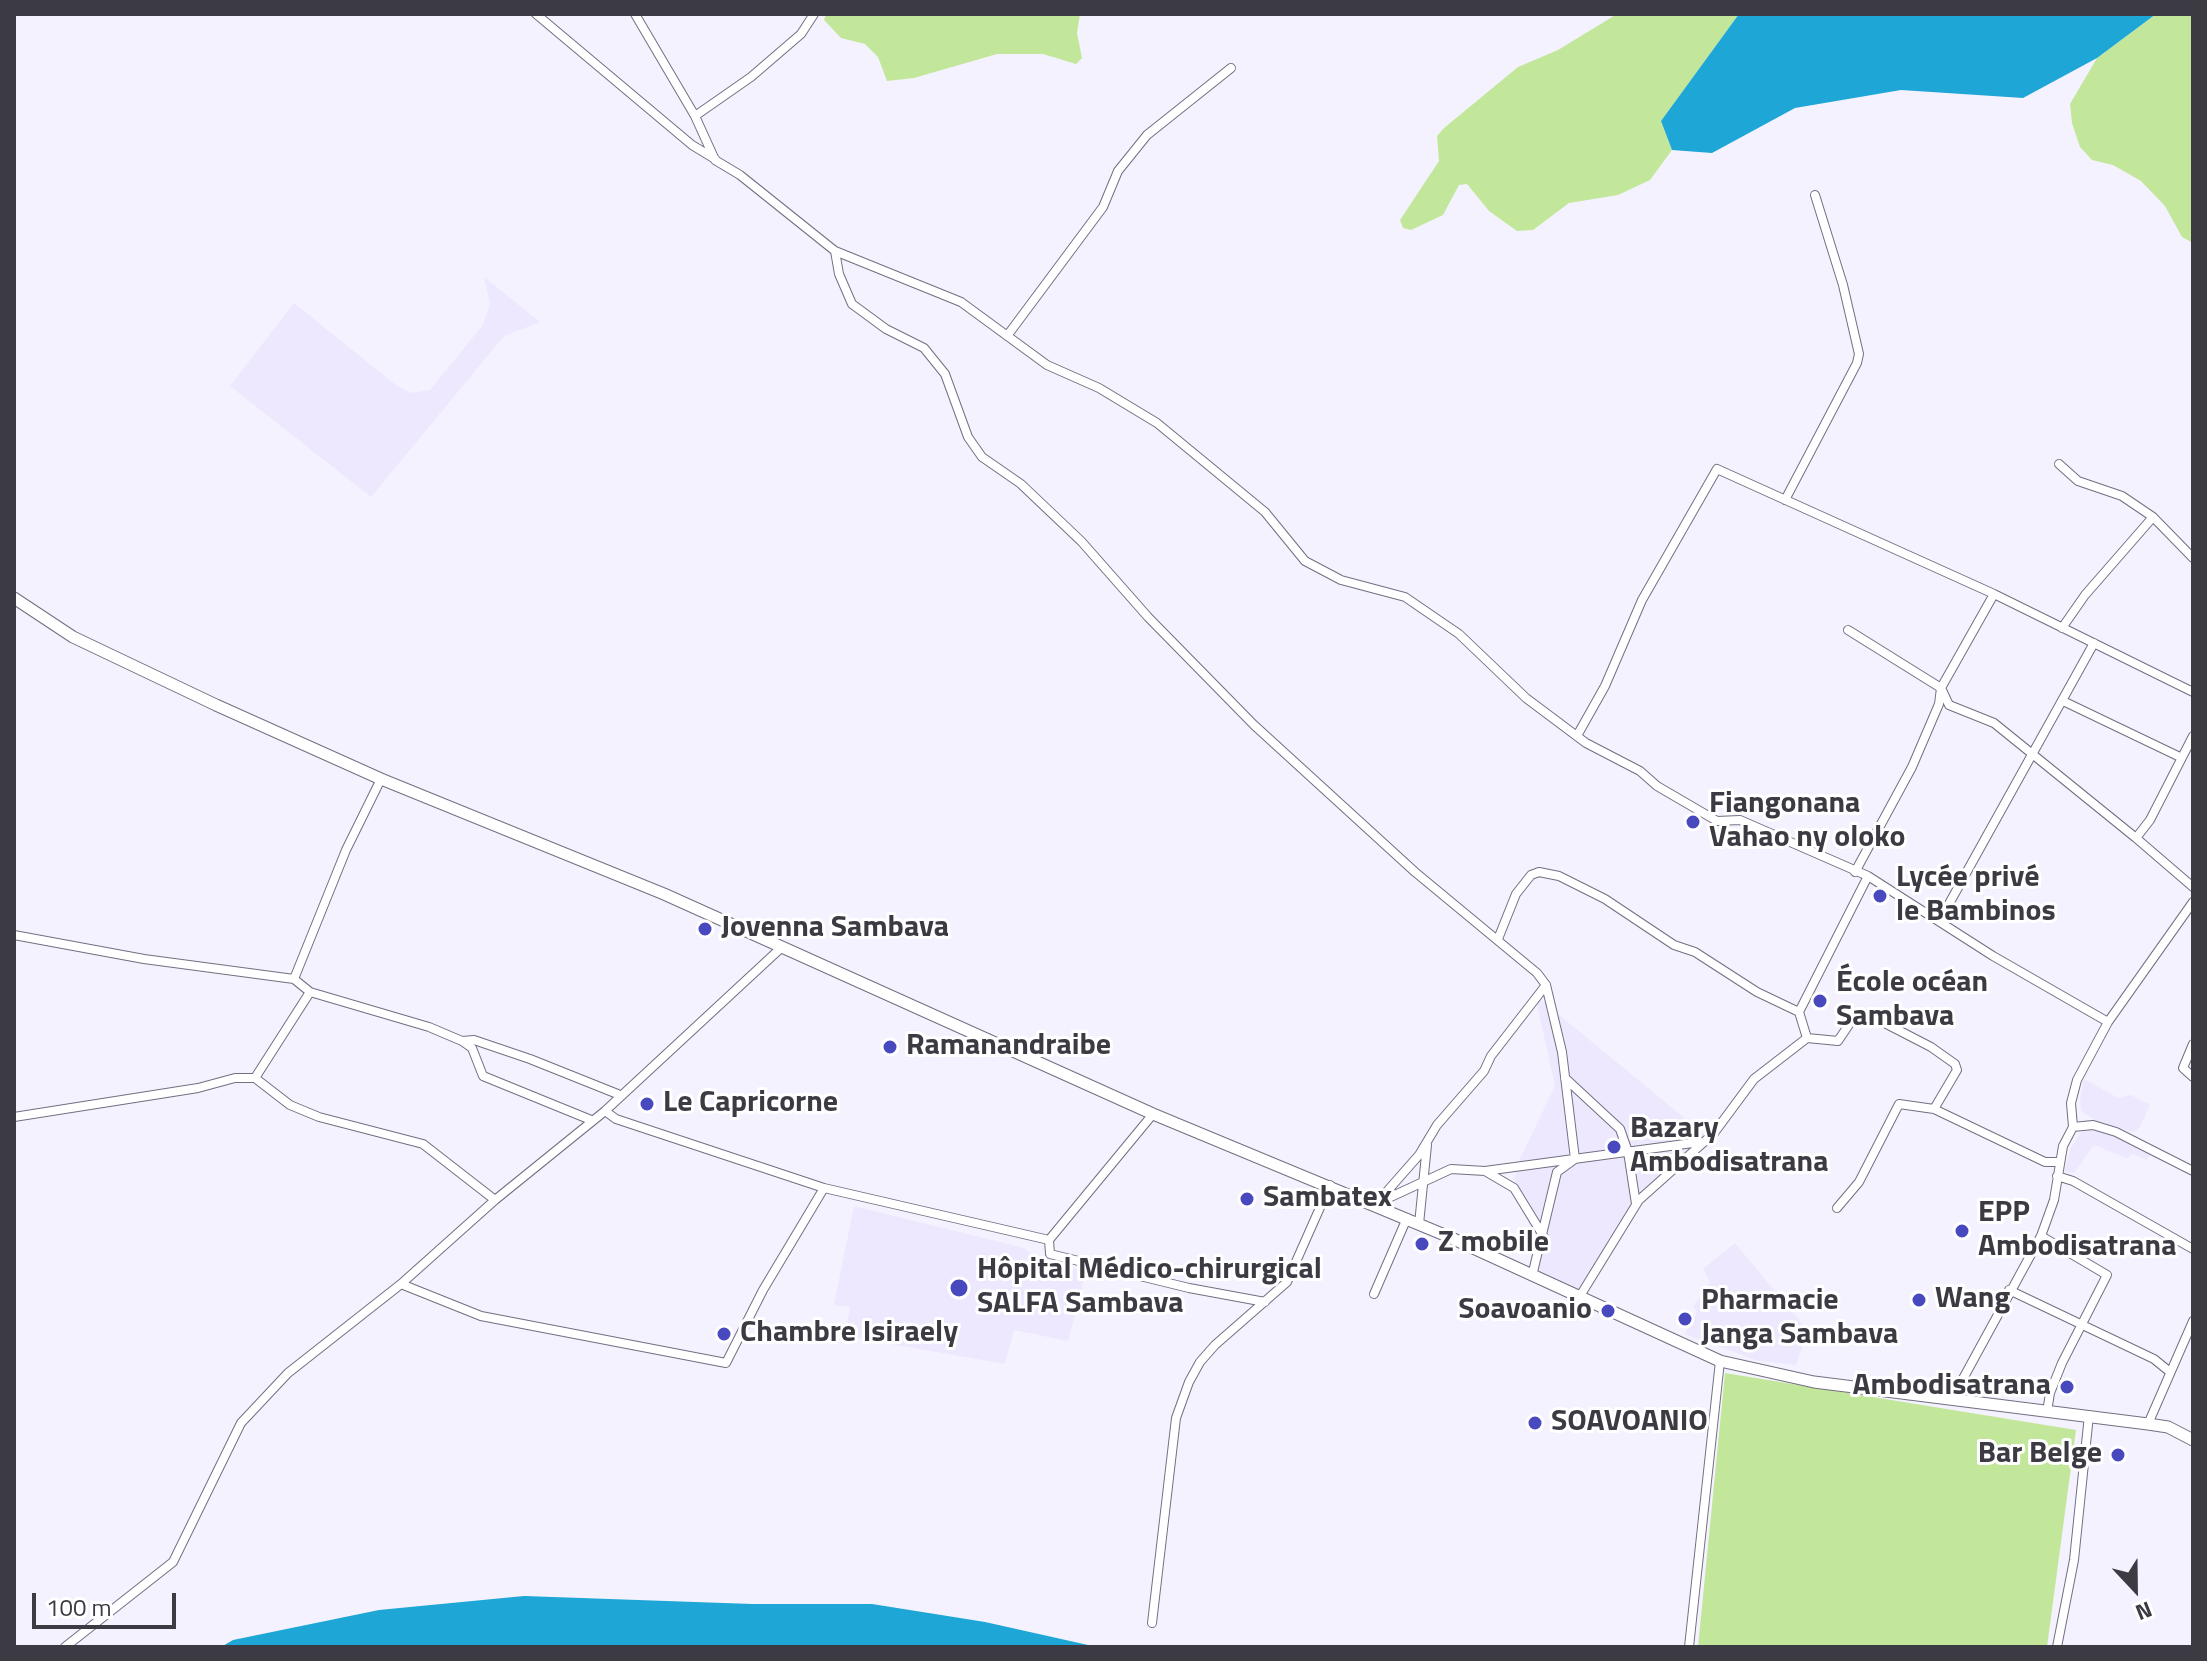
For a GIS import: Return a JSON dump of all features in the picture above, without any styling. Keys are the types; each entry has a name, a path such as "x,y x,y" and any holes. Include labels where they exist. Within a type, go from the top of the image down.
{"main road":[{"path":"14,598 73,637 381,779 782,947 1153,1114 1407,1218 1720,1361 1814,1382 1953,1397 2168,1427 2193,1440"}],"street":[{"path":"536,14 692,145 740,175 835,251 961,302 1047,365 1099,388 1157,423 1265,512 1305,561 1341,580 1405,597 1459,634 1526,698 1586,743 1640,771 1657,786 1717,821 1740,820 1868,876 1993,956 2108,1022"},
{"path":"635,14 695,116 715,160"},
{"path":"695,116 781,52 801,34 814,14"},
{"path":"1007,336 1103,207 1118,171 1147,135 1231,68"},
{"path":"1785,500 1859,354 1843,285 1815,195"},
{"path":"835,251 839,274 852,304 886,329 924,348 945,374 968,437 982,457 1021,484 1081,541 1148,617 1254,725 1404,862 1498,939 1546,985 1565,1078 1575,1159"},
{"path":"2059,464 2078,481 2122,496 2153,517 2193,558"},
{"path":"1578,734 1605,686 1642,600 1717,469 1994,594 2193,692"},
{"path":"2062,628 2093,585 2153,517"},
{"path":"1855,872 1912,767 1939,704 1941,688 1994,594"},
{"path":"1848,630 1941,688 1949,705 1994,723 2029,755 2136,838 2193,887"},
{"path":"1940,920 2094,643"},
{"path":"2063,701 2180,757"},
{"path":"2136,838 2150,820 2193,736"},
{"path":"294,979 346,850 381,779"},
{"path":"1498,939 1516,894 1531,875 1539,872 1559,876 1605,899 1674,945 1695,952 1757,992 1799,1012"},
{"path":"1807,1038 1799,1012 1868,876"},
{"path":"1953,1397 2041,1236 2054,1200 2060,1162 2073,1127 2071,1103 2077,1080 2108,1022 2193,902"},
{"path":"14,935 144,959 294,979 310,992 429,1027 462,1041 472,1048 483,1076 591,1120"},
{"path":"65,1647 173,1562 241,1423 288,1373 401,1284 495,1200 605,1111 782,947"},
{"path":"1375,1205 1484,1071 1491,1056 1546,985"},
{"path":"255,1078 310,992"},
{"path":"1580,1296 1636,1204 1714,1133 1754,1079 1807,1038 1838,1041 1854,1017 1867,1014 1931,1047 1955,1064 1957,1070 1934,1109"},
{"path":"462,1041 474,1040 516,1054 620,1095"},
{"path":"2193,1044 2183,1068 2193,1077"},
{"path":"14,1117 198,1088 235,1078 255,1078 290,1105 319,1117 351,1128 423,1144 495,1200"},
{"path":"1565,1078 1620,1129 1628,1152 1636,1204"},
{"path":"1837,1208 1859,1182 1899,1104 1934,1109 2045,1162 2060,1162"},
{"path":"605,1111 616,1119 824,1188 890,1206 1049,1240"},
{"path":"1153,1114 1049,1240 1050,1254 1189,1288 1265,1302"},
{"path":"2073,1127 2093,1125 2116,1132 2193,1171"},
{"path":"1375,1205 1451,1169 1485,1171 1701,1142"},
{"path":"1419,1224 1426,1179 1427,1143"},
{"path":"1532,1276 1548,1221 1546,1212 1557,1172 1575,1159"},
{"path":"1485,1171 1514,1188 1544,1237"},
{"path":"2057,1176 2073,1181 2193,1249"},
{"path":"1152,1623 1176,1418 1189,1382 1200,1362 1215,1345 1287,1282 1330,1185"},
{"path":"401,1284 481,1316 726,1363 763,1290 824,1188"},
{"path":"1374,1294 1407,1218"},
{"path":"2041,1236 2107,1275 2062,1363 2050,1393 2047,1412"},
{"path":"2009,1290 2154,1359 2170,1372"},
{"path":"2148,1424 2193,1321"},
{"path":"1689,1647 1720,1361"},
{"path":"2057,1647 2074,1560 2089,1415"}],"shaded area":[{"path":"484,277 540,322 504,336 371,497 230,386 294,303 397,386 411,393 430,390 483,325 490,303"},
{"name":"Bazary Ambodisatrana","path":"1535,995 1710,1139 1636,1210 1586,1295 1528,1269 1535,1256 1535,1236 1512,1191 1520,1159 1555,1086"},
{"path":"2084,1079 2118,1098 2131,1095 2150,1105 2140,1127 2134,1132 2100,1123 2082,1112 2080,1100"},
{"path":"2097,1129 2114,1133 2153,1152 2146,1160 2133,1154 2127,1158 2094,1145 2074,1173 2064,1172 2071,1148 2082,1131"},
{"name":"Hôpital Médico-chirurgical SALFA Sambava","path":"854,1206 1024,1248 1035,1257 1086,1272 1068,1341 1014,1330 1005,1364 845,1336 850,1307 834,1305"},
{"path":"1735,1243 1808,1331 1796,1365 1758,1361 1685,1334 1697,1312 1693,1306 1710,1283 1703,1269"}],"green space":[{"path":"826,14 1080,14 1077,33 1082,58 1076,64 1043,54 997,54 914,78 887,81 878,57 865,44 841,38 824,20"},
{"path":"1617,14 1739,14 1661,121 1672,150 1650,180 1618,195 1569,203 1533,230 1517,231 1489,211 1467,184 1459,185 1443,215 1411,230 1403,228 1400,220 1439,161 1437,136 1444,128 1518,67 1558,50"},
{"path":"2156,14 2193,14 2193,243 2182,237 2165,206 2141,181 2113,165 2092,160 2080,147 2072,123 2070,104 2097,58"},
{"path":"1725,1373 2076,1430 2047,1647 1698,1647"}],"water":[{"path":"1739,14 2156,14 2097,58 2023,98 1901,90 1795,108 1712,153 1672,150 1661,121"},
{"path":"524,1596 752,1604 872,1604 985,1622 1097,1647 221,1647 233,1640 379,1610"}],"place":[{"name":"Fiangonana Vahao ny oloko","path":"1693,822"},
{"name":"Lycée privé le Bambinos","path":"1880,896"},
{"name":"Jovenna Sambava","path":"705,929"},
{"name":"École océan Sambava","path":"1820,1001"},
{"name":"Ramanandraibe","path":"890,1047"},
{"name":"Le Capricorne","path":"647,1104"},
{"name":"Bazary Ambodisatrana","path":"1614,1147"},
{"name":"Sambatex","path":"1247,1199"},
{"name":"EPP Ambodisatrana","path":"1962,1231"},
{"name":"Z mobile","path":"1422,1244"},
{"name":"Hôpital Médico-chirurgical SALFA Sambava","path":"959,1288"},
{"name":"Wang","path":"1919,1300"},
{"name":"Soavoanio","path":"1608,1311"},
{"name":"Pharmacie Janga Sambava","path":"1685,1319"},
{"name":"Chambre Isiraely","path":"724,1334"},
{"name":"Ambodisatrana","path":"2067,1387"},
{"name":"SOAVOANIO","path":"1535,1423"},
{"name":"Bar Belge","path":"2118,1455"}]}
